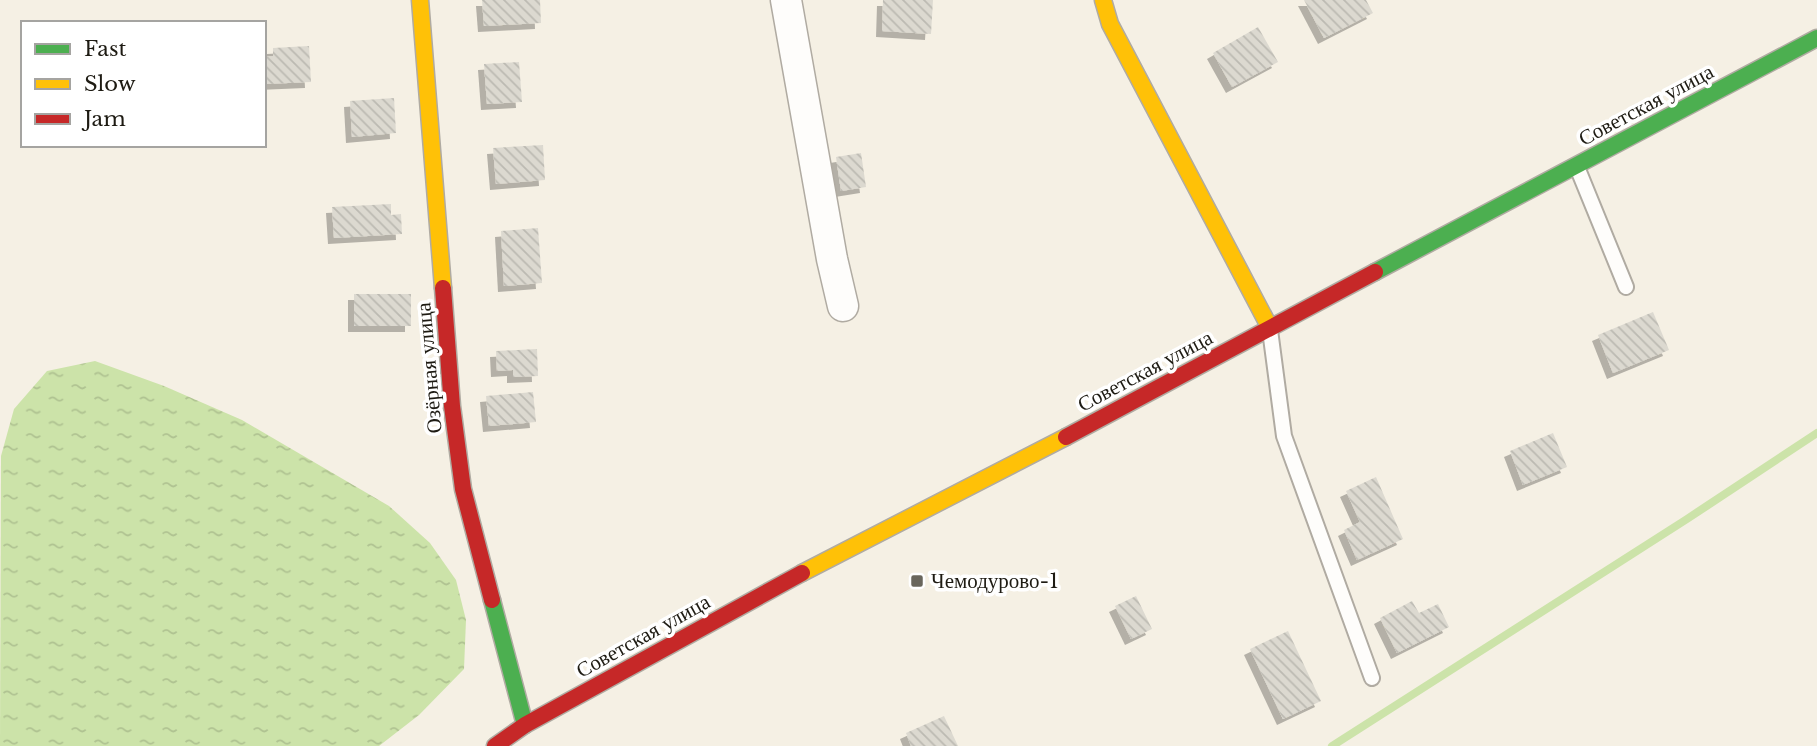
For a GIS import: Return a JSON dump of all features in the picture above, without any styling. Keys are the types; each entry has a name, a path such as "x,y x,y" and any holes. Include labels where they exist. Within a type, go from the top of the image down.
{"street":[{"name":"Озёрная улица","path":"420,0 452,407 463,489 525,725"},
{"path":"786,0 832,259 843,306"},
{"path":"1103,0 1110,24 1270,328"},
{"name":"Советская улица","path":"495,746 525,725 816,565 1073,433 1817,38"}],"lane":[{"path":"1576,166 1626,287"},
{"path":"1270,328 1284,436 1372,678"}],"water":[{"path":"95,361 164,386 242,420 389,506 430,543 456,580 466,620 464,669 419,715 379,746 0,746 1,456 14,409 47,371"}],"building":[{"path":"482,0 540,0 541,23 484,26"},
{"path":"883,0 933,0 931,34 882,31"},
{"path":"1304,0 1366,0 1373,13 1324,38"},
{"path":"1258,27 1278,62 1232,87 1213,53"},
{"path":"309,46 311,82 266,84 266,57 273,56 273,48"},
{"path":"519,62 522,102 487,104 484,64"},
{"path":"394,98 396,133 352,137 350,101"},
{"path":"543,145 545,180 496,184 493,148"},
{"path":"861,153 866,187 841,191 836,157"},
{"path":"391,204 391,215 401,214 402,234 334,238 332,207"},
{"path":"538,228 542,283 504,286 501,231"},
{"path":"354,294 411,294 411,326 354,326"},
{"path":"1653,312 1669,350 1613,373 1598,335"},
{"path":"537,349 538,376 513,377 513,370 497,371 496,351"},
{"path":"533,392 536,422 489,426 486,396"},
{"path":"1553,433 1567,467 1523,485 1510,451"},
{"path":"1376,477 1403,539 1357,560 1344,530 1360,522 1346,491"},
{"path":"1136,596 1152,629 1131,639 1115,606"},
{"path":"1412,601 1419,613 1438,604 1449,627 1397,653 1380,618"},
{"path":"1288,631 1321,701 1283,719 1250,649"},
{"path":"944,716 958,746 911,746 906,733"}],"waterway":[{"path":"1332,746 1817,433"}],"traffic: fast":[{"path":"1375,272 1817,38"},
{"path":"492,600 525,725"}],"traffic: slow":[{"path":"420,0 443,288"},
{"path":"1103,0 1110,24 1270,328"},
{"path":"802,573 1066,437"}],"traffic: jam":[{"path":"1066,437 1375,272"},
{"path":"443,288 452,406 463,489 492,600"},
{"path":"495,746 525,725 802,573"}],"place":[{"name":"Чемодурово-1","path":"917,581"}]}
